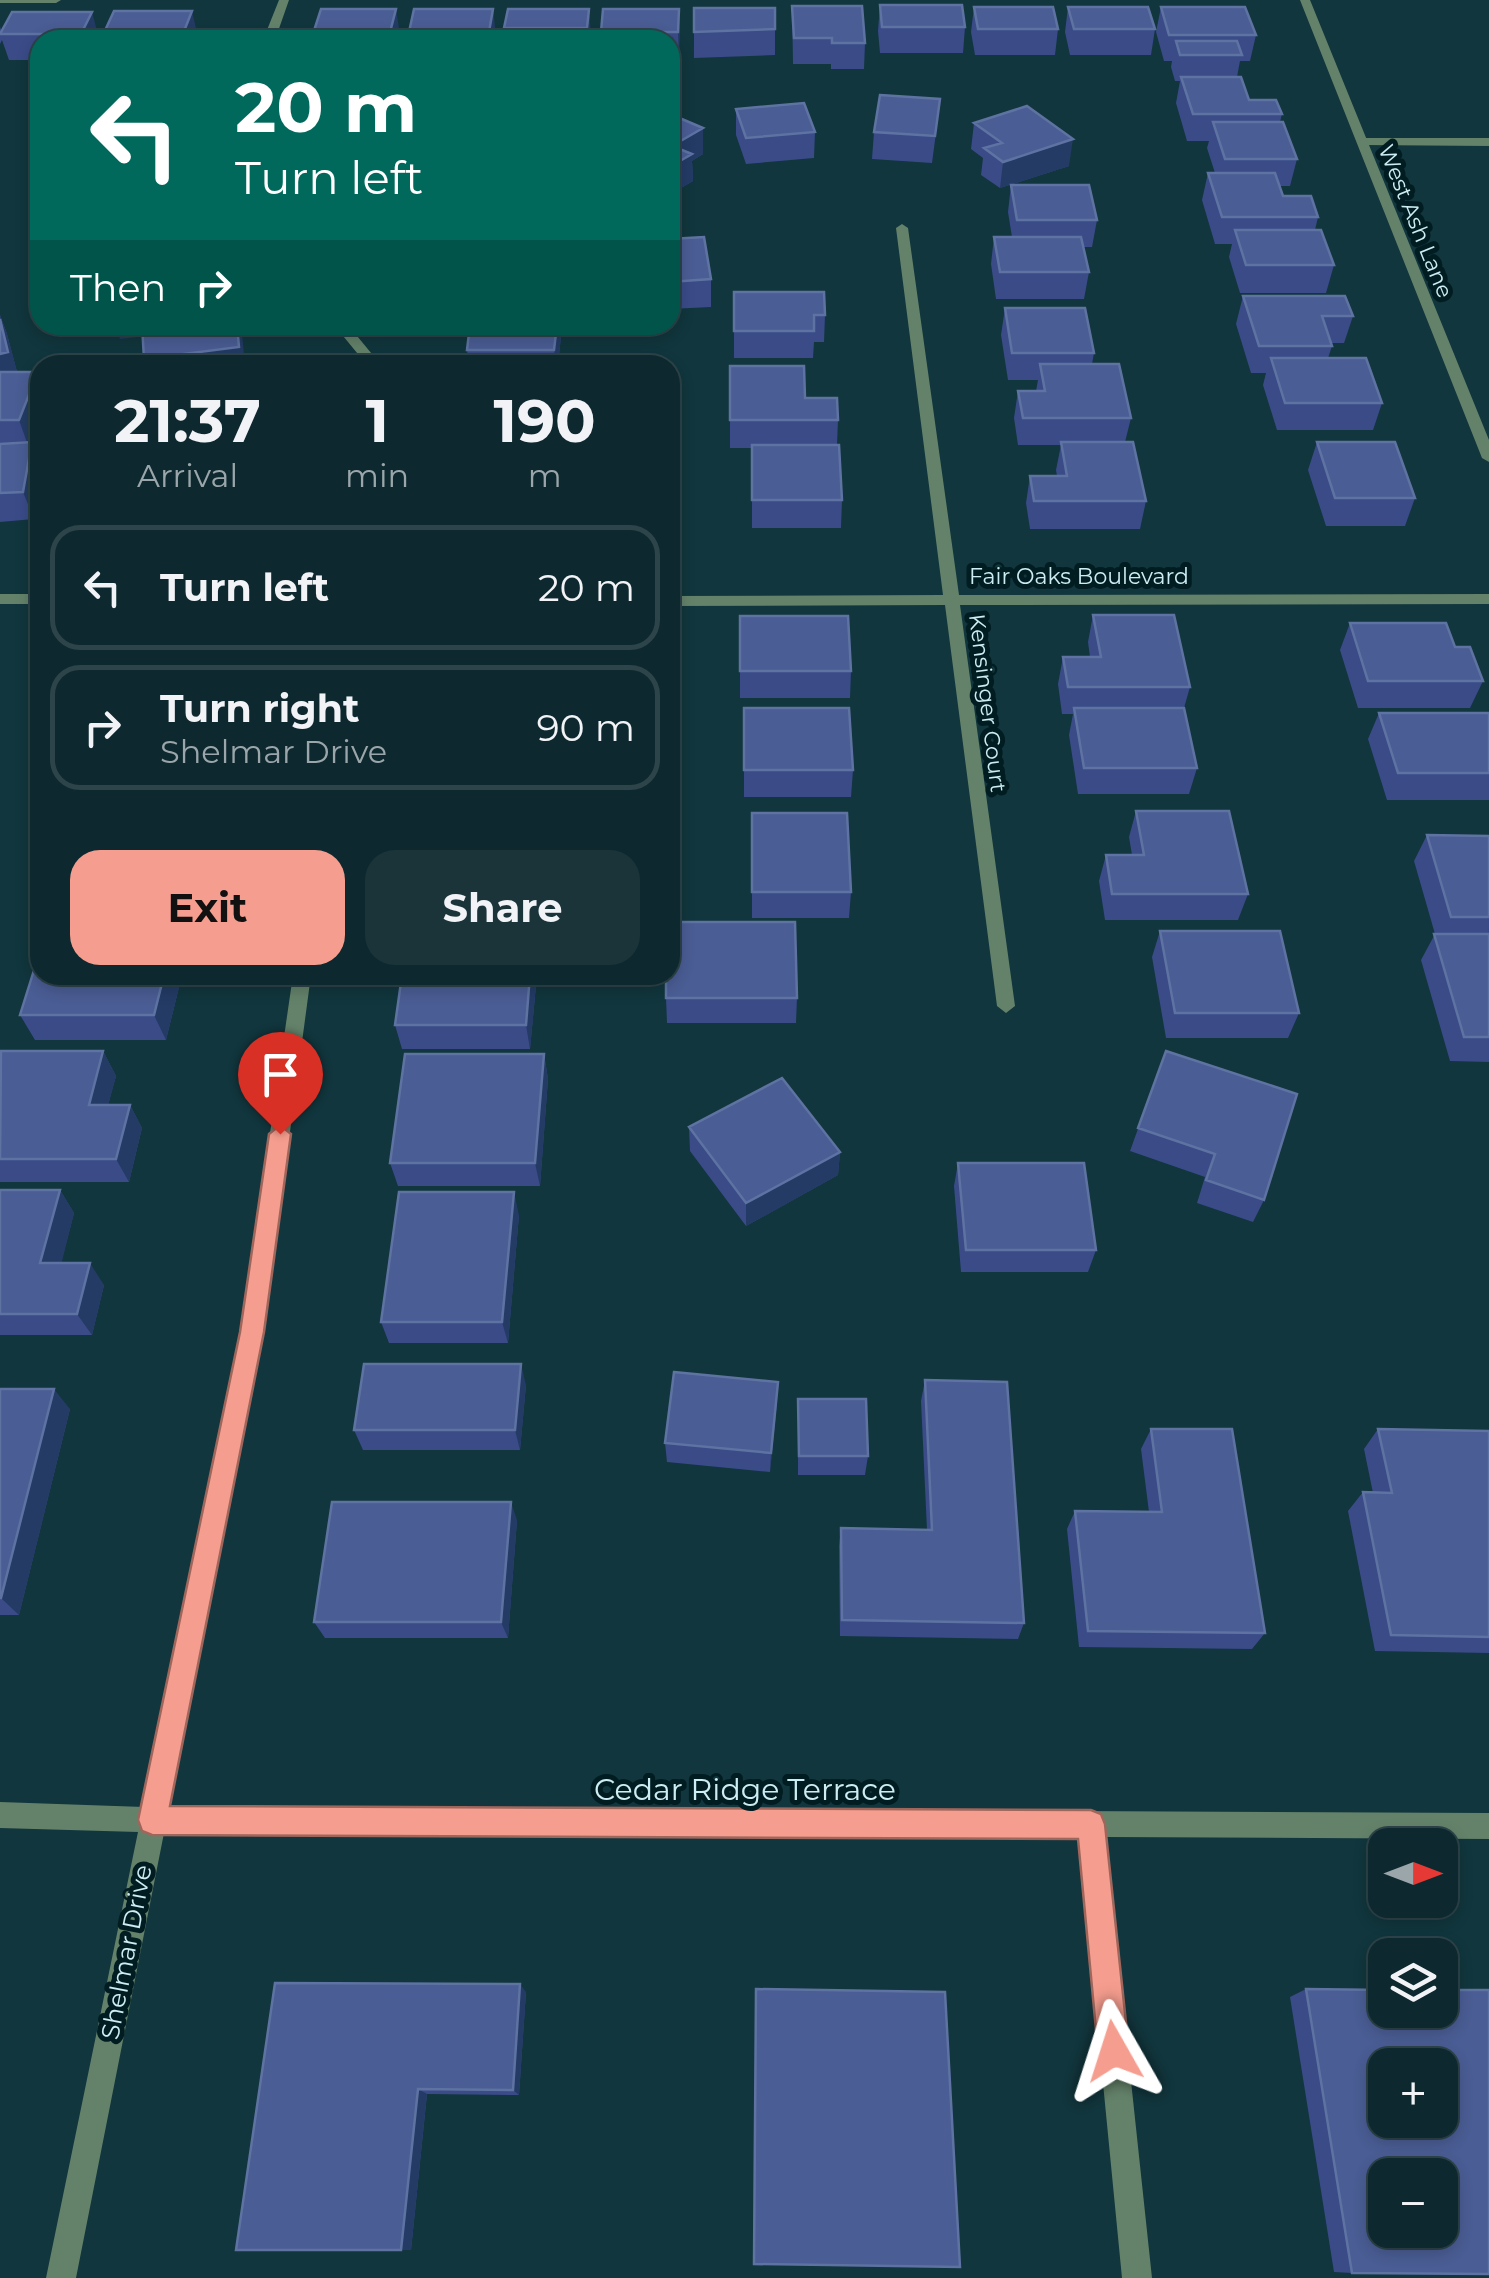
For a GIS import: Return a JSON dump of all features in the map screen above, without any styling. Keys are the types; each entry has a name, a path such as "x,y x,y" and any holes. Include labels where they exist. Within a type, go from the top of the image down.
{"street":[{"path":"0,0 56,0"},
{"path":"274,30 284,0"},
{"name":"West Ash Lane","path":"1305,0 1489,458"},
{"path":"1363,141 1489,142"},
{"name":"Kensinger Court","path":"902,228 1006,1006"},
{"path":"348,335 366,355"},
{"path":"0,599 30,600"},
{"name":"Fair Oaks Boulevard","path":"680,601 1489,599"},
{"name":"Shelmar Drive","path":"61,2278 252,1332 301,985"},
{"name":"Cedar Ridge Terrace","path":"0,1814 152,1820 1489,1826"},
{"path":"1091,1824 1137,2278"}],"building":[{"path":"880,5 962,5 965,27 882,27"},
{"path":"792,6 862,6 865,43 794,38"},
{"path":"974,7 1053,7 1058,29 978,29"},
{"path":"1068,7 1148,7 1155,29 1074,29"},
{"path":"1161,7 1245,7 1256,35 1169,35"},
{"path":"694,8 775,8 775,29 694,32"},
{"path":"321,9 396,9 391,30 314,30"},
{"path":"414,9 493,9 489,30 409,30"},
{"path":"508,9 589,9 587,28 504,28"},
{"path":"603,9 679,9 678,30 601,30"},
{"path":"114,11 192,11 185,30 105,30"},
{"path":"12,12 92,12 83,30 0,34"},
{"path":"1176,41 1237,41 1242,55 1180,55"},
{"path":"1181,77 1241,77 1249,100 1276,100 1282,114 1193,114"},
{"path":"880,95 940,99 935,136 874,132"},
{"path":"804,103 815,132 746,138 736,109"},
{"path":"1027,106 1073,139 1003,162 984,148 1002,143 974,123"},
{"path":"680,118 703,128 680,141"},
{"path":"1213,122 1283,122 1297,159 1225,159"},
{"path":"680,149 692,154 680,161"},
{"path":"1208,173 1275,173 1283,196 1311,196 1318,217 1222,217"},
{"path":"1011,185 1089,185 1097,220 1017,220"},
{"path":"1235,230 1321,230 1334,265 1246,265"},
{"path":"704,237 711,279 680,281 680,238"},
{"path":"994,237 1081,237 1089,272 1000,272"},
{"path":"734,292 824,292 825,315 814,315 814,331 734,331"},
{"path":"1243,296 1345,296 1353,316 1322,316 1332,346 1259,346"},
{"path":"1005,308 1085,308 1094,353 1012,353"},
{"path":"0,319 8,352 0,354"},
{"path":"143,335 238,335 239,347 144,355"},
{"path":"469,335 556,335 554,350 467,350"},
{"path":"1271,358 1366,358 1382,403 1285,403"},
{"path":"1040,364 1119,364 1131,418 1023,418 1018,391 1045,391"},
{"path":"730,366 804,366 805,398 837,398 838,420 730,420"},
{"path":"0,372 30,372 30,392 19,420 0,420"},
{"path":"30,442 23,492 0,493 0,444"},
{"path":"1061,442 1133,442 1146,501 1034,501 1030,476 1067,476"},
{"path":"1317,442 1395,442 1415,498 1335,498"},
{"path":"752,445 839,445 842,500 752,500"},
{"path":"1093,615 1174,615 1190,687 1068,687 1063,657 1101,657"},
{"path":"740,616 848,616 851,671 740,671"},
{"path":"1350,623 1446,623 1455,647 1470,647 1483,681 1368,681"},
{"path":"744,708 849,708 853,770 744,770"},
{"path":"1074,708 1184,708 1197,768 1084,768"},
{"path":"1379,713 1489,713 1489,773 1398,773"},
{"path":"1136,811 1229,811 1248,894 1112,894 1106,855 1144,855"},
{"path":"752,813 847,813 851,892 752,892"},
{"path":"1427,835 1489,836 1489,917 1451,917"},
{"path":"680,922 795,922 797,998 666,998 666,985 680,985"},
{"path":"1160,931 1280,931 1299,1013 1175,1013"},
{"path":"1434,934 1489,934 1489,1037 1464,1037"},
{"path":"30,983 162,985 154,1015 20,1015"},
{"path":"401,985 529,985 526,1025 395,1025"},
{"path":"1,1051 103,1051 89,1105 130,1105 116,1159 0,1159"},
{"path":"1166,1051 1297,1094 1264,1200 1206,1180 1215,1154 1138,1128"},
{"path":"405,1054 544,1054 535,1163 390,1163"},
{"path":"782,1078 840,1152 746,1203 689,1127"},
{"path":"958,1163 1084,1163 1096,1250 966,1250"},
{"path":"0,1190 60,1190 40,1263 90,1263 77,1314 0,1314"},
{"path":"399,1192 514,1192 502,1322 381,1322"},
{"path":"364,1364 521,1364 515,1430 354,1430"},
{"path":"674,1372 778,1382 771,1453 665,1443"},
{"path":"925,1380 1007,1382 1024,1623 842,1620 841,1528 932,1530"},
{"path":"0,1389 54,1389 1,1598 0,1598"},
{"path":"798,1399 866,1399 868,1456 799,1456"},
{"path":"1151,1429 1232,1429 1265,1633 1088,1631 1075,1511 1162,1512"},
{"path":"1378,1429 1489,1431 1489,1637 1391,1635 1363,1492 1392,1493"},
{"path":"332,1502 511,1502 501,1622 314,1622"},
{"path":"275,1983 520,1984 513,2090 418,2089 401,2250 236,2250"},
{"path":"756,1989 945,1992 960,2267 754,2264"},
{"path":"1306,1989 1368,1990 1368,2028 1458,2028 1458,1990 1489,1990 1489,2274 1352,2273"}],"route":[{"path":"280,1134 252,1332 152,1820 1091,1824 1114,2051"}]}
